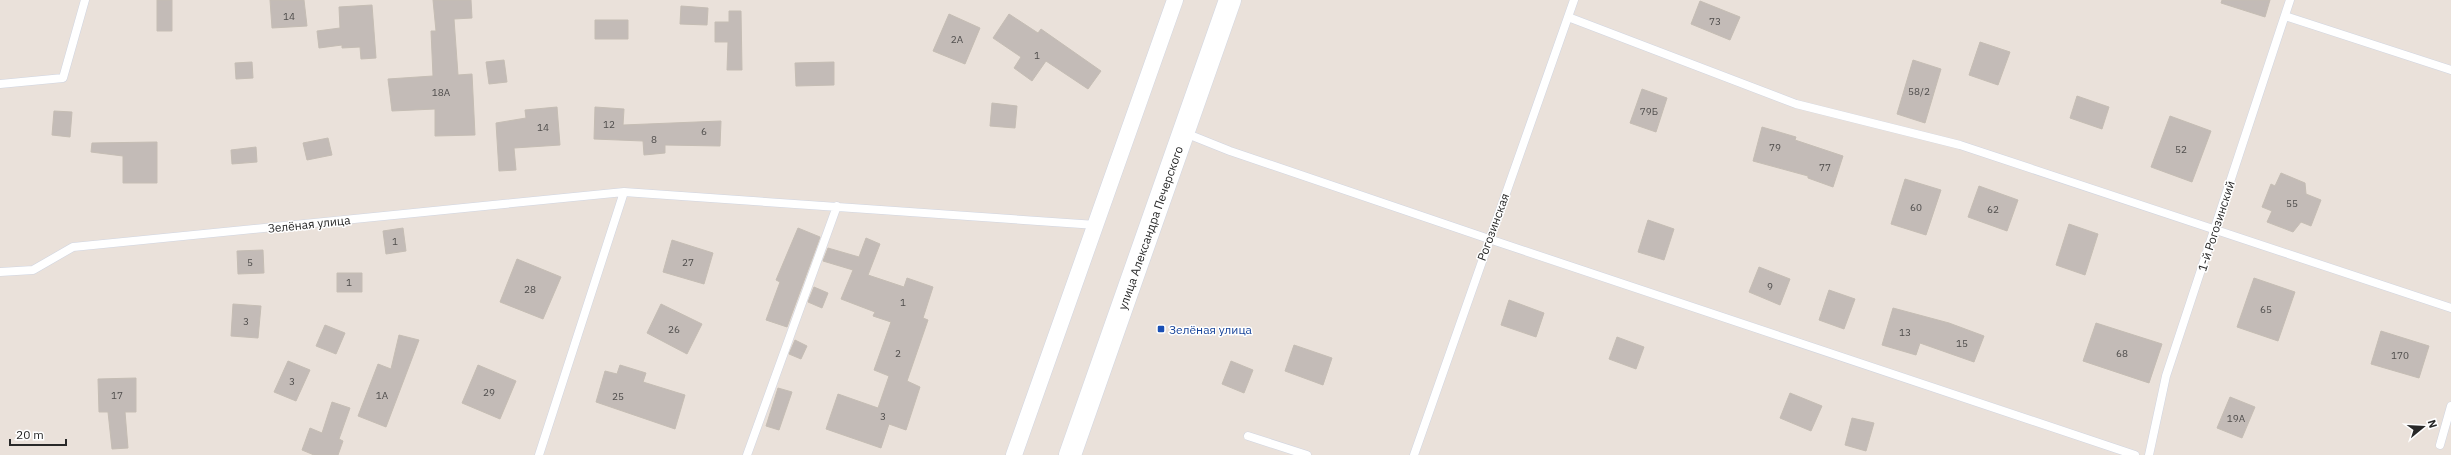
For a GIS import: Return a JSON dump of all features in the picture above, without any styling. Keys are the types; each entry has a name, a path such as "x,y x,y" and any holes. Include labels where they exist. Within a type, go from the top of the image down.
{"main road":[{"name":"улица Александра Печерского","path":"1070,455 1230,0"}],"street":[{"path":"1014,455 1175,0"}],"lane":[{"path":"0,84 63,78 86,0"},
{"name":"Рогозинская","path":"1414,455 1488,239 1574,0"},
{"name":"1-й Рогозинский","path":"2149,455 2166,376 2290,0"},
{"path":"2285,16 2451,70"},
{"path":"1568,17 1796,104 1960,145 2451,308"},
{"path":"1184,133 1230,151 1488,239 2135,455"},
{"path":"539,455 624,192"},
{"name":"Зелёная улица","path":"0,272 33,270 73,247 624,192 1096,225"},
{"path":"747,455 837,206"},
{"path":"2440,445 2451,406"},
{"path":"1248,436 1307,455"}],"building":[{"path":"157,0 172,0 172,31 157,31"},
{"path":"270,0 304,0 307,26 272,28"},
{"path":"433,0 471,0 472,18 454,19 458,75 472,74 475,135 435,136 435,109 392,111 388,79 433,76 431,31 436,31"},
{"path":"2222,0 2270,0 2265,17 2221,3"},
{"path":"1700,1 1740,17 1730,40 1691,24"},
{"path":"372,5 376,58 361,59 360,47 342,48 342,45 319,48 317,31 340,28 339,7"},
{"path":"681,6 708,8 707,25 680,24"},
{"path":"729,11 741,11 742,70 727,70 728,42 715,42 715,22 729,22"},
{"path":"949,14 980,28 965,64 933,51"},
{"path":"1009,14 1038,33 1041,29 1101,71 1088,89 1046,61 1032,81 1014,68 1021,57 993,38"},
{"path":"595,20 628,20 628,39 595,39"},
{"path":"1980,42 2010,52 1998,85 1969,75"},
{"path":"504,60 507,82 489,84 486,62"},
{"path":"1913,60 1941,69 1925,123 1897,114"},
{"path":"252,62 253,78 236,79 235,63"},
{"path":"834,62 834,85 796,86 795,63"},
{"path":"1642,89 1667,98 1656,132 1630,123"},
{"path":"2077,96 2109,107 2102,129 2070,118"},
{"path":"992,103 1017,106 1015,128 990,126"},
{"path":"557,107 560,145 514,148 516,170 499,171 496,123 526,118 525,110"},
{"path":"595,107 624,109 623,125 721,121 720,146 665,145 665,153 644,155 643,141 594,139"},
{"path":"54,111 72,112 70,137 52,135"},
{"path":"2170,116 2211,131 2192,182 2151,167"},
{"path":"1762,127 1796,137 1795,140 1843,156 1833,187 1808,178 1808,176 1753,161"},
{"path":"328,138 332,155 307,160 303,143"},
{"path":"157,142 157,183 123,183 123,156 91,152 92,143"},
{"path":"256,147 257,162 232,164 231,150"},
{"path":"2281,173 2305,183 2306,194 2321,200 2311,226 2301,222 2293,232 2267,222 2272,211 2262,207 2271,184 2275,186"},
{"path":"1905,179 1941,190 1926,235 1891,224"},
{"path":"1979,186 2018,200 2007,231 1968,217"},
{"path":"1648,220 1674,229 1664,260 1638,252"},
{"path":"2069,224 2098,234 2085,275 2056,265"},
{"path":"403,228 406,251 386,254 383,231"},
{"path":"798,228 820,237 787,327 766,320 780,282 776,280"},
{"path":"866,238 880,244 868,275 904,287 907,278 933,287 923,318 928,320 907,381 920,387 906,430 889,424 881,448 826,429 838,394 878,408 889,376 874,370 891,322 873,316 875,312 841,299 853,270 823,261 828,248 859,257"},
{"path":"672,240 713,253 704,284 663,272"},
{"path":"263,250 264,273 238,274 237,251"},
{"path":"517,259 561,277 543,319 500,302"},
{"path":"1759,267 1790,279 1780,305 1749,292"},
{"path":"337,273 362,273 362,292 337,292"},
{"path":"2254,278 2295,292 2278,341 2237,327"},
{"path":"814,287 828,293 822,308 808,302"},
{"path":"1829,290 1855,299 1844,329 1819,320"},
{"path":"1509,300 1544,313 1536,337 1501,325"},
{"path":"233,304 261,306 258,338 231,336"},
{"path":"661,304 702,324 687,354 647,333"},
{"path":"1893,308 1949,323 1984,336 1974,362 1920,343 1916,355 1882,345"},
{"path":"2096,323 2162,344 2149,383 2083,361"},
{"path":"325,325 345,333 336,354 316,346"},
{"path":"2381,331 2429,346 2419,378 2371,364"},
{"path":"399,335 419,340 386,427 358,416 378,364 391,369"},
{"path":"1617,337 1644,347 1636,369 1609,359"},
{"path":"795,340 807,346 801,359 789,354"},
{"path":"1294,345 1332,358 1323,385 1285,371"},
{"path":"288,361 310,370 296,401 274,392"},
{"path":"1231,361 1253,370 1244,393 1222,384"},
{"path":"478,365 516,381 500,419 462,403"},
{"path":"620,365 646,373 643,382 685,395 675,429 596,402 605,371 617,374"},
{"path":"136,378 136,412 125,412 128,448 112,449 108,412 99,412 98,379"},
{"path":"778,388 792,392 779,430 766,426"},
{"path":"1790,393 1822,406 1811,431 1780,418"},
{"path":"2230,397 2255,407 2242,438 2217,428"},
{"path":"332,402 350,408 339,439 343,441 338,455 314,455 302,450 310,428 322,433"},
{"path":"1852,418 1874,423 1866,451 1845,445"}],"place":[{"name":"Зелёная улица","path":"1161,329"}]}
